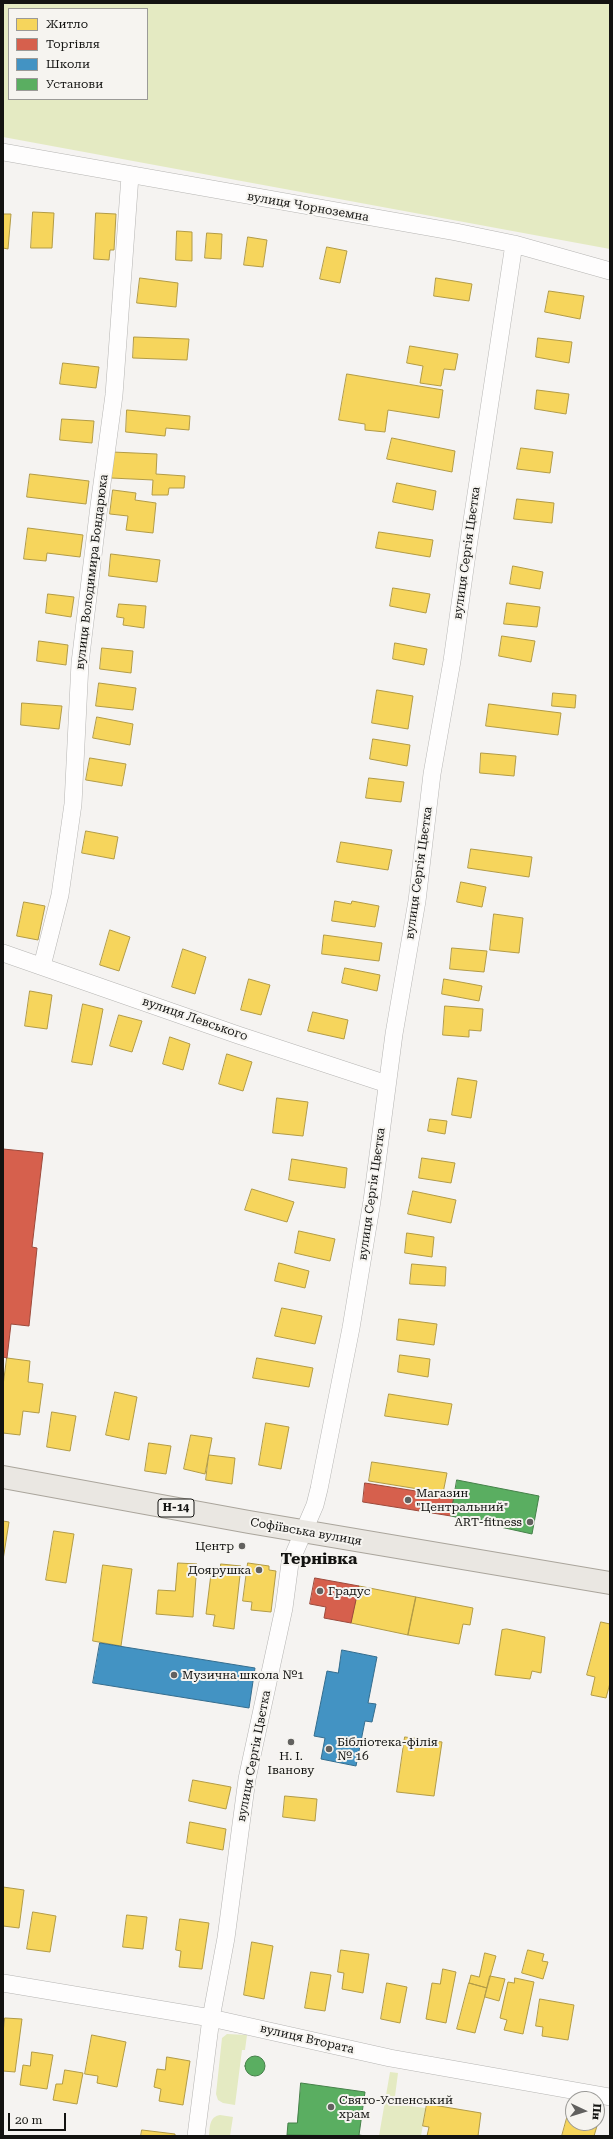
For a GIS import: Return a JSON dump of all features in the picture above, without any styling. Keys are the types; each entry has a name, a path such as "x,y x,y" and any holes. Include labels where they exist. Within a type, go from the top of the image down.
{"main road":[{"name":"Софіївська вулиця","path":"3,1477 304,1531 610,1583"}],"street":[{"name":"вулиця Чорноземна","path":"3,152 514,244 610,271"},
{"name":"вулиця Володимира Бондарюка","path":"42,966 60,894 73,804 80,663 114,395 130,176"},
{"name":"вулиця Сергія Цвєтка","path":"196,2136 211,2018 226,1938 247,1779 284,1608 290,1563 304,1531 319,1489 351,1328 372,1201 394,1034 417,901 432,774 452,661 514,244"},
{"name":"вулиця Левського","path":"3,953 238,1035 388,1084"},
{"name":"вулиця Втората","path":"3,1983 211,2018 390,2058 610,2097"}],"green space":[{"path":"3,3 610,3 610,249 3,137"},
{"path":"227,2034 247,2035 245,2050 242,2050 235,2105 223,2103 218,2100 216,2094 222,2038"},
{"path":"390,2072 398,2073 394,2104 426,2108 421,2136 379,2136"},
{"path":"220,2115 233,2117 230,2136 209,2136 212,2120 216,2116"}],"building: Житло":[{"path":"33,212 54,213 52,248 31,248"},
{"path":"96,213 116,214 114,250 110,250 109,260 94,259"},
{"path":"3,214 11,214 8,249 3,248"},
{"path":"177,231 192,232 192,261 176,260"},
{"path":"207,233 222,234 221,259 205,258"},
{"path":"248,237 267,240 263,267 244,265"},
{"path":"327,247 347,251 340,283 320,279"},
{"path":"140,278 178,283 176,307 137,303"},
{"path":"436,278 472,284 469,301 434,296"},
{"path":"549,291 584,296 580,319 545,312"},
{"path":"134,337 189,339 187,360 133,358"},
{"path":"538,338 572,342 569,363 536,357"},
{"path":"410,346 458,354 455,370 444,369 441,386 420,383 423,366 407,363"},
{"path":"63,363 99,367 96,388 60,384"},
{"path":"347,374 443,390 439,418 388,410 385,432 365,430 365,424 339,420"},
{"path":"537,390 569,394 566,414 535,409"},
{"path":"127,410 190,416 189,430 166,428 165,436 126,432"},
{"path":"62,419 94,421 92,443 60,440"},
{"path":"392,438 455,451 452,472 387,459"},
{"path":"521,448 553,452 550,473 517,469"},
{"path":"112,452 157,454 156,474 185,476 184,488 169,488 168,495 152,495 153,480 111,478"},
{"path":"30,474 89,481 86,504 27,497"},
{"path":"397,483 436,491 433,510 393,502"},
{"path":"113,490 136,493 135,500 156,503 153,533 126,530 128,516 110,514"},
{"path":"517,499 554,503 552,523 514,519"},
{"path":"28,528 83,535 80,557 47,553 46,561 24,559"},
{"path":"379,532 433,540 430,557 376,548"},
{"path":"111,554 160,560 157,582 109,576"},
{"path":"513,566 543,572 540,589 510,584"},
{"path":"393,588 430,594 426,613 390,606"},
{"path":"48,594 74,597 71,617 46,613"},
{"path":"507,603 540,607 537,627 504,624"},
{"path":"119,604 146,606 144,628 123,625 124,618 117,617"},
{"path":"502,636 535,641 531,662 499,656"},
{"path":"39,641 68,645 66,665 37,661"},
{"path":"395,643 427,649 424,665 393,659"},
{"path":"102,648 133,651 131,673 100,669"},
{"path":"99,683 136,688 133,710 96,706"},
{"path":"377,690 413,696 408,729 372,723"},
{"path":"553,693 576,695 575,708 552,706"},
{"path":"22,703 62,706 59,729 21,725"},
{"path":"489,704 561,713 558,735 486,726"},
{"path":"97,717 133,724 130,745 93,738"},
{"path":"373,739 410,745 407,766 370,759"},
{"path":"481,753 516,756 514,776 480,773"},
{"path":"90,758 126,764 122,786 86,780"},
{"path":"369,778 404,782 401,802 366,798"},
{"path":"86,831 118,837 114,859 82,853"},
{"path":"341,842 392,850 388,870 337,862"},
{"path":"471,849 532,857 529,877 468,868"},
{"path":"461,882 486,887 482,907 457,902"},
{"path":"335,901 351,904 352,901 379,906 375,927 332,921"},
{"path":"24,902 45,906 38,940 17,936"},
{"path":"494,914 523,918 519,953 490,950"},
{"path":"110,930 130,937 119,971 100,965"},
{"path":"324,935 382,943 379,961 322,954"},
{"path":"452,948 487,951 484,972 450,969"},
{"path":"183,949 206,957 195,994 172,987"},
{"path":"345,968 380,975 377,991 342,983"},
{"path":"249,979 270,985 261,1015 241,1010"},
{"path":"444,979 482,986 479,1001 442,994"},
{"path":"30,991 52,995 47,1029 25,1026"},
{"path":"83,1004 103,1009 92,1065 72,1062"},
{"path":"445,1006 483,1009 481,1031 469,1030 469,1037 443,1035"},
{"path":"313,1012 348,1020 344,1039 308,1031"},
{"path":"119,1015 142,1021 132,1052 110,1046"},
{"path":"170,1037 190,1044 183,1070 163,1064"},
{"path":"227,1054 252,1062 243,1091 219,1084"},
{"path":"458,1078 477,1081 471,1118 452,1115"},
{"path":"277,1098 308,1102 303,1136 273,1133"},
{"path":"430,1119 447,1121 445,1134 428,1131"},
{"path":"422,1158 455,1163 451,1183 419,1178"},
{"path":"292,1159 347,1168 345,1188 289,1180"},
{"path":"252,1189 294,1202 287,1222 245,1210"},
{"path":"413,1191 456,1200 451,1223 408,1214"},
{"path":"299,1231 335,1239 330,1261 295,1253"},
{"path":"407,1233 434,1237 432,1257 405,1253"},
{"path":"279,1263 309,1271 305,1288 275,1281"},
{"path":"412,1264 446,1267 445,1286 410,1284"},
{"path":"282,1308 322,1316 315,1344 275,1336"},
{"path":"399,1319 437,1324 434,1345 397,1340"},
{"path":"400,1355 430,1359 428,1377 398,1372"},
{"path":"7,1358 30,1361 28,1382 43,1384 39,1413 23,1411 20,1435 3,1433 3,1386"},
{"path":"257,1358 313,1368 309,1387 253,1378"},
{"path":"115,1392 137,1397 129,1440 106,1435"},
{"path":"389,1394 452,1404 448,1425 385,1416"},
{"path":"52,1412 76,1416 70,1451 47,1447"},
{"path":"266,1423 289,1427 281,1469 259,1465"},
{"path":"191,1435 212,1438 205,1474 184,1469"},
{"path":"149,1443 171,1446 166,1474 145,1471"},
{"path":"209,1455 235,1458 232,1484 206,1480"},
{"path":"372,1462 447,1473 443,1493 369,1481"},
{"path":"3,1521 9,1522 3,1560"},
{"path":"54,1531 74,1534 66,1583 46,1580"},
{"path":"178,1563 197,1564 193,1617 156,1614 158,1590 175,1591"},
{"path":"248,1563 269,1566 269,1570 276,1571 271,1612 251,1610 252,1602 243,1601"},
{"path":"221,1564 241,1566 234,1629 213,1626 215,1615 206,1614 211,1574 220,1575"},
{"path":"103,1565 132,1569 121,1646 93,1641"},
{"path":"359,1586 416,1597 408,1635 351,1623"},
{"path":"416,1597 473,1608 470,1625 463,1624 459,1644 408,1635"},
{"path":"601,1622 610,1624 610,1683 606,1698 591,1695 595,1677 587,1675"},
{"path":"507,1629 545,1637 541,1673 532,1671 530,1679 495,1675 502,1630"},
{"path":"405,1737 442,1742 434,1796 397,1792"},
{"path":"193,1780 231,1787 226,1809 189,1801"},
{"path":"285,1796 317,1799 315,1821 283,1817"},
{"path":"190,1822 226,1829 223,1850 187,1843"},
{"path":"3,1887 24,1890 19,1928 3,1926"},
{"path":"33,1912 56,1916 50,1952 27,1949"},
{"path":"127,1915 147,1917 143,1949 123,1947"},
{"path":"180,1919 209,1923 202,1969 179,1967 181,1951 176,1950"},
{"path":"252,1942 273,1946 264,1999 244,1995"},
{"path":"341,1950 369,1954 363,1993 342,1989 344,1973 338,1972"},
{"path":"528,1950 544,1954 542,1961 548,1962 543,1979 522,1973"},
{"path":"485,1953 496,1956 487,1988 469,1983 471,1975 479,1977"},
{"path":"443,1969 456,1972 446,2023 426,2019 432,1983 440,1984"},
{"path":"311,1972 331,1975 325,2011 305,2008"},
{"path":"490,1976 505,1979 499,2001 485,1997"},
{"path":"515,1978 534,1982 523,2034 504,2030 507,2020 500,2018 508,1982 514,1983"},
{"path":"387,1983 407,1987 400,2023 381,2019"},
{"path":"469,1983 487,1988 475,2033 457,2029"},
{"path":"540,1999 574,2005 568,2040 542,2036 543,2027 536,2026"},
{"path":"5,2018 22,2019 15,2072 3,2071 3,2033"},
{"path":"92,2035 126,2042 117,2087 97,2083 98,2076 85,2074"},
{"path":"32,2052 53,2055 47,2089 20,2085 23,2065 30,2066"},
{"path":"167,2057 190,2061 183,2105 159,2101 161,2089 154,2087 157,2069 165,2070"},
{"path":"65,2070 83,2073 77,2104 53,2100 56,2084 62,2084"},
{"path":"427,2104 481,2113 478,2136 427,2136 429,2127 423,2126"},
{"path":"565,2125 565,2131 596,2131 594,2136 562,2136"},
{"path":"142,2130 175,2134 175,2136 141,2136"}],"building: Торгівля":[{"path":"3,1149 43,1153 32,1247 37,1248 29,1326 11,1324 7,1358 3,1357"},
{"name":"Магазин \"Центральний\"","path":"365,1483 454,1497 451,1516 363,1502"},
{"path":"315,1578 359,1586 351,1623 324,1618 326,1607 310,1604"}],"building: Школи":[{"name":"Музична школа №1","path":"100,1643 255,1668 249,1708 93,1683"},
{"path":"342,1650 377,1657 368,1703 376,1704 372,1722 365,1721 356,1766 321,1759 325,1738 314,1736 327,1671 338,1673"}],"building: Установи":[{"path":"457,1480 539,1496 532,1534 451,1516"},
{"path":"251,2056 259,2056 265,2062 265,2070 259,2076 251,2076 245,2070 245,2062"},
{"name":"Свято-Успенський храм","path":"301,2083 365,2092 359,2135 365,2136 287,2135 288,2123 297,2123"}],"place":[{"name":"Магазин \"Центральний\"","path":"408,1500"},
{"name":"ART-fitness","path":"530,1522"},
{"name":"Центр","path":"242,1546"},
{"name":"Доярушка","path":"259,1570"},
{"name":"Градус","path":"320,1591"},
{"name":"Музична школа №1","path":"174,1675"},
{"name":"Н. І. Іванову","path":"291,1742"},
{"name":"Бібліотека-філія № 16","path":"329,1749"},
{"name":"Свято-Успенський храм","path":"331,2107"}],"district":[{"name":"Тернівка","path":"319,1559"}]}
